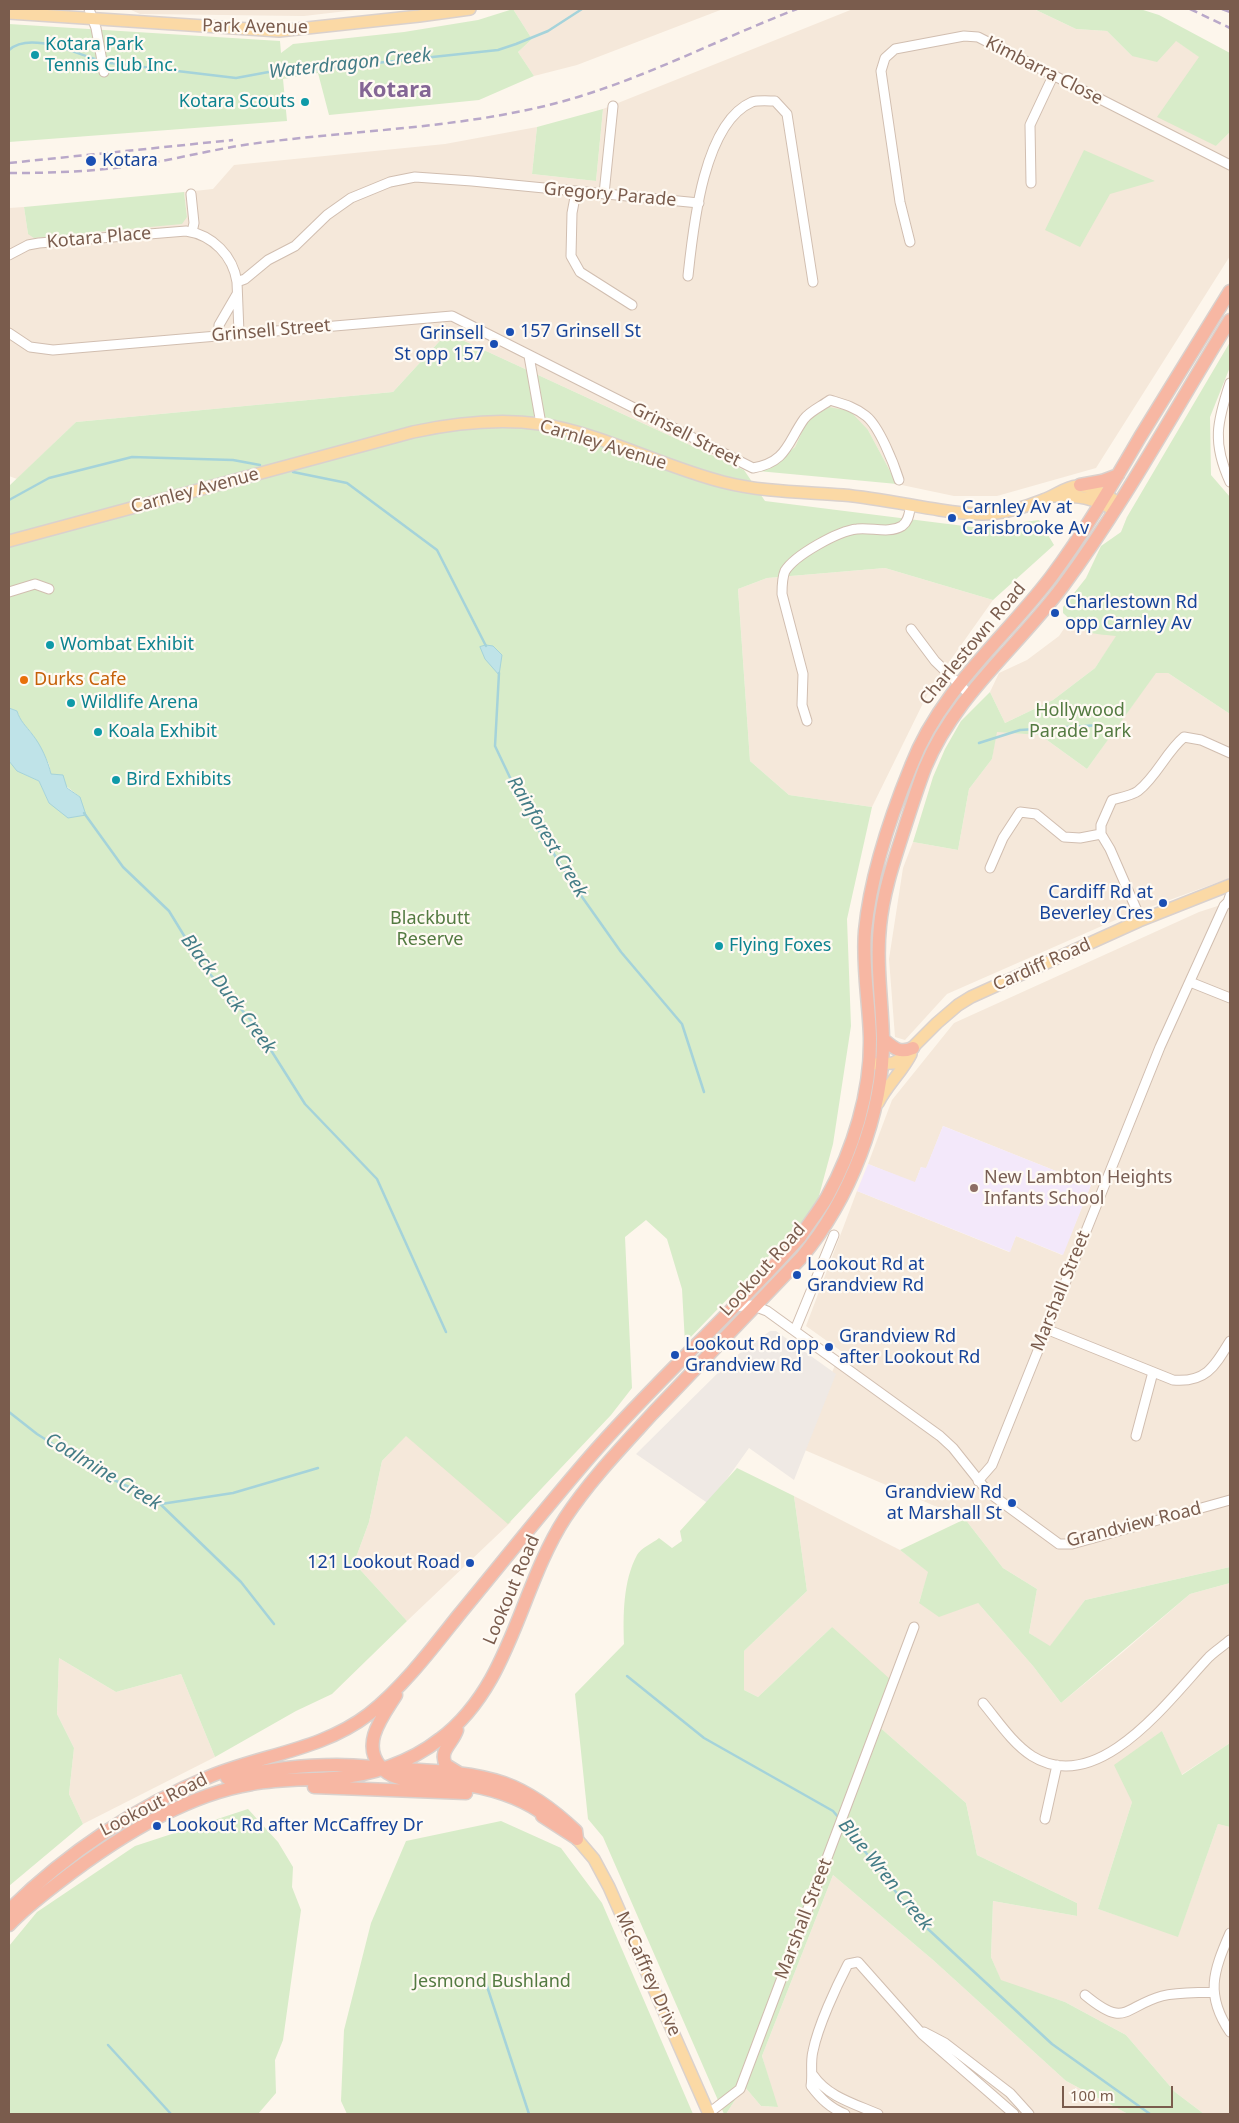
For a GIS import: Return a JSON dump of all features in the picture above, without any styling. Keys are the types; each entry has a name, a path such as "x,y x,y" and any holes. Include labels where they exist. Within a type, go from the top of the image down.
{"highway":[{"name":"Charlestown Road","path":"876,1064 870,1039 864,958 868,902 885,842 911,765 937,713 958,685 1030,604 1052,576 1104,499 1229,296"},
{"name":"Charlestown Road","path":"876,1064 883,1039 879,955 880,926 891,869 925,768 952,717 969,694 1060,590 1083,558 1230,320"},
{"path":"1080,485 1102,481 1118,475"},
{"path":"883,1039 898,1050 904,1051 913,1048"},
{"name":"Lookout Road","path":"9,1925 23,1910 85,1862 141,1828 201,1797 237,1786 268,1782 337,1778 382,1768 419,1754 441,1739 459,1723 490,1683 541,1560 580,1496 682,1382 756,1306 814,1242 834,1212 854,1168 874,1110 876,1064"},
{"name":"Lookout Road","path":"9,1910 58,1866 99,1836 135,1814 188,1786 225,1771 304,1748 343,1731 383,1702 420,1662 612,1432 800,1237 826,1198 845,1156 876,1064"},
{"path":"420,1662 384,1715 373,1738 374,1756 382,1768 391,1776 469,1786 515,1798 542,1812 577,1839"},
{"path":"459,1723 455,1737 449,1743 443,1757 444,1762 449,1768 464,1774"},
{"path":"373,1738 377,1751 385,1757 397,1758 419,1754"},
{"path":"188,1786 276,1769 339,1765 464,1774 505,1783 534,1797 566,1821 576,1831 577,1839"},
{"path":"268,1782 275,1787 411,1790 480,1795 508,1801 525,1808 577,1839"}],"main road":[{"name":"Park Avenue","path":"9,13 91,13 296,31 470,9"},
{"name":"Carnley Avenue","path":"9,541 441,426 491,422 541,424 584,435 724,482 771,489 845,495 981,516 1019,509 1054,496 1067,488 1080,485 1116,507"},
{"name":"Carnley Avenue","path":"1054,496 1080,496 1104,499"},
{"name":"Cardiff Road","path":"876,1064 896,1062 948,1014 971,997 1141,920 1230,885"},
{"path":"874,1110 890,1082 906,1065 913,1048"},
{"name":"McCaffrey Drive","path":"577,1839 594,1859 609,1887 709,2114"}],"street":[{"path":"91,13 103,59 104,72"},
{"name":"Kimbarra Close","path":"910,242 900,202 881,71 885,58 895,49 964,36 978,37 1230,164"},
{"path":"1031,184 1030,125 1053,76"},
{"name":"Gregory Parade","path":"237,282 245,279 268,260 295,246 327,215 351,198 390,182 415,177 698,203 711,153 718,136 738,113 753,102 775,101 787,114 813,282"},
{"path":"604,194 613,106"},
{"path":"576,192 572,213 571,256 580,272 632,305"},
{"path":"191,194 194,223 192,232"},
{"path":"688,276 698,203"},
{"name":"Kotara Place","path":"9,255 28,245 40,243 178,230 192,232 208,238 224,252 235,272 237,282"},
{"path":"237,282 239,333"},
{"path":"219,335 219,325 237,294"},
{"name":"Grinsell Street","path":"9,333 30,347 53,350 452,316 752,468 767,466 785,451 806,417 830,400 850,406 868,417 890,453 900,480"},
{"path":"529,356 541,424"},
{"path":"1230,383 1221,409 1217,437 1222,464 1230,482"},
{"path":"807,722 802,705 803,674 782,594 782,582 785,571 794,562 828,538 857,529 890,530 901,527 907,521 911,505"},
{"path":"9,592 35,584 49,589"},
{"path":"911,629 935,661 969,694"},
{"path":"1141,920 1110,849 1100,834 1101,825 1112,800 1137,792 1153,775 1173,746 1184,737 1201,740 1230,752"},
{"path":"990,868 1003,838 1020,812 1036,814 1064,837 1080,838 1100,834"},
{"path":"1214,892 1227,906"},
{"name":"Marshall Street","path":"978,1481 992,1465 1160,1047 1230,896"},
{"path":"1190,982 1230,998"},
{"name":"Lookout Road","path":"796,1330 834,1235"},
{"path":"733,1306 756,1306"},
{"name":"Grandview Road","path":"756,1306 796,1330 940,1436 953,1448 988,1492 1048,1539 1062,1545 1081,1542 1230,1500"},
{"path":"1046,1330 1173,1380 1192,1380 1210,1370 1230,1341"},
{"path":"1136,1436 1153,1372"},
{"name":"Marshall Street","path":"709,2114 740,2089 914,1627"},
{"path":"983,1703 1016,1742 1034,1757 1057,1765 1075,1765 1092,1761 1154,1720 1211,1655 1230,1640"},
{"path":"1045,1819 1057,1765"},
{"path":"1230,1933 1219,1964 1213,1992 1218,2011 1230,2032"},
{"path":"845,2114 835,2110 821,2099 811,2086 813,2075 811,2064 813,2049 838,1983 848,1964 858,1962 911,2024 1014,2114"},
{"path":"1085,1995 1104,2010 1118,2013 1126,2012 1162,1996 1213,1992"},
{"path":"911,2024 952,2048 1010,2093 1030,2114"},
{"path":"813,2075 819,2084 830,2093 878,2114"}],"shaded area":[{"path":"129,9 364,9 304,16 140,14"},
{"path":"513,9 723,9 577,65 534,76 518,52 532,39"},
{"path":"853,9 1034,9 1076,29 1107,31 1132,56 1175,40 1200,57 1216,146 1230,132 1230,256 1096,468 997,496 954,496 897,484 868,430 807,421 795,447 773,465 758,471 744,470 447,333 393,392 76,422 17,479 9,476 9,208 24,207 28,234 187,217 184,192 213,189 234,165 445,144 537,127 532,174 596,181 603,109"},
{"path":"885,568 993,600 930,689 872,807 789,795 750,761 738,589 767,578"},
{"path":"1076,611 1117,636 1095,668 1053,700 1005,723 990,692 999,673 1027,660 1059,636"},
{"path":"1155,673 1168,673 1230,714 1230,878 1120,918 947,994 905,1040 895,1037 889,959 903,868 913,842 958,850 969,789 992,759 996,731 1040,735 1087,769"},
{"path":"1230,902 1230,1567 1085,1600 1050,1647 1029,1633 1037,1589 1003,1568 965,1519 800,1448 841,1351 806,1326 857,1191 1009,1252 1016,1236 1062,1255 1091,1185 943,1126 926,1169 921,1167 915,1183 868,1164 892,1100 954,1023 1199,912"},
{"name":"New Lambton Heights Infants School","path":"943,1126 1091,1185 1063,1255 1016,1236 1010,1252 857,1191 868,1164 915,1182 921,1167 926,1168"},
{"path":"770,1331 776,1331 836,1374 794,1480 749,1448 709,1504 636,1454 732,1359"},
{"path":"406,1435 511,1522 407,1621 354,1563 369,1522 382,1461"},
{"path":"794,1496 900,1550 929,1572 919,1602 978,1603 1033,1666 1061,1703 1190,1594 1230,1583 1230,1743 1181,1775 1162,1731 1132,1802 1098,1909 1178,1936 1218,1824 1230,1827 1230,2114 1204,2114 1175,2092 1126,2035 1065,2002 1001,1981 991,1957 993,1901 1077,1916 1077,1903 977,1855 966,1803 876,1724 832,1627 758,1697 744,1690 744,1651 807,1591"},
{"path":"59,1658 116,1692 181,1674 215,1757 83,1824 69,1794 74,1748 57,1714"},
{"path":"833,1875 933,1960 1066,2081 1128,2114 726,2114 744,2086 761,2106 777,2107 762,2056"}],"green space":[{"path":"513,9 532,39 518,52 534,76 479,100 329,115 318,73 283,79 287,121 9,142 9,24 280,41 281,53 293,44 404,32 478,20"},
{"path":"1034,9 1140,9 1159,15 1230,53 1230,132 1216,146 1157,117 1199,57 1176,41 1157,62 1132,56 1107,31 1076,29"},
{"path":"603,109 596,181 532,174 537,127"},
{"path":"1084,150 1155,181 1110,194 1080,247 1045,230"},
{"path":"184,192 187,217 182,224 34,238 28,234 24,207"},
{"name":"Blackbutt Reserve","path":"447,333 744,470 765,501 980,528 1039,520 1054,545 993,600 885,568 767,578 738,589 750,761 789,795 872,807 847,919 851,1026 833,1144 816,1207 685,1343 682,1289 667,1239 646,1220 625,1237 632,1388 611,1415 508,1524 406,1436 382,1461 369,1522 354,1563 407,1621 332,1694 296,1711 215,1757 181,1674 116,1692 59,1658 57,1714 74,1748 69,1794 83,1824 9,1886 9,761 18,771 39,781 49,803 80,797 51,774 49,764 33,735 20,720 17,711 9,708 9,486 76,422 393,392"},
{"name":"Hollywood Parade Park","path":"1230,342 1230,367 1210,417 1211,475 1230,497 1230,714 1168,673 1156,673 1087,769 1040,735 997,732 992,759 969,789 958,850 913,842 933,777 945,749 961,721 990,692 1005,723 1053,700 1095,668 1116,636 1088,632 1082,629 1063,613 1063,607 1086,578 1101,546 1121,532 1127,517"},
{"path":"829,407 850,411 868,430 897,484 758,471 773,465 795,447 807,421"},
{"path":"737,1468 794,1496 807,1591 744,1651 744,1690 758,1697 832,1627 891,1680 876,1724 966,1803 977,1855 1077,1903 1077,1916 993,1901 991,1957 1001,1980 1065,2002 1126,2035 1175,2092 1204,2114 1128,2114 1066,2081 933,1960 833,1875 762,2056 778,2107 761,2106 744,2086 726,2114 724,2114 603,1837 588,1819 575,1694 624,1644 626,1587 632,1565 639,1552 659,1538 672,1548 682,1541 680,1531"},
{"path":"965,1519 1003,1568 1037,1589 1029,1633 1050,1646 1085,1600 1230,1567 1230,1583 1190,1594 1061,1703 1033,1666 978,1603 939,1617 919,1603 928,1572 900,1550"},
{"path":"1162,1731 1182,1775 1230,1743 1230,1827 1218,1824 1178,1937 1098,1909 1132,1802 1114,1765"},
{"path":"248,1809 278,1842 293,1867 292,1887 301,1910 283,2040 275,2060 276,2093 258,2114 9,2114 9,1946 37,1912 135,1846"},
{"name":"Jesmond Bushland","path":"501,1821 561,1848 602,1903 693,2114 347,2114 341,2101 344,2030 371,1923 406,1841"}],"water":[{"path":"486,645 493,646 502,655 499,675 485,659 480,647"},
{"path":"9,708 17,711 21,721 35,738 46,759 51,774 63,775 67,788 80,797 86,815 68,818 49,803 39,781 17,771 9,761"}],"waterway":[{"name":"Waterdragon Creek","path":"110,63 236,78 274,71 320,69 498,50 548,31 582,9"},
{"name":"Waterdragon Creek","path":"9,50 18,45 40,43 98,60"},
{"name":"Rainforest Creek","path":"9,500 49,478 132,457 233,460 260,465"},
{"name":"Rainforest Creek","path":"293,472 347,483 437,550 486,646"},
{"name":"Rainforest Creek","path":"499,673 495,746 524,807 575,887 621,952 682,1024 704,1092"},
{"path":"979,743 1020,730 1100,725"},
{"name":"Black Duck Creek","path":"84,813 123,867 169,911 202,965 255,1025 305,1104 377,1179 446,1332"},
{"name":"Coalmine Creek","path":"9,1412 37,1434 99,1473 155,1499 241,1582 274,1624"},
{"path":"161,1504 233,1493 318,1468"},
{"name":"Blue Wren Creek","path":"627,1676 704,1738 833,1811 839,1818"},
{"name":"Blue Wren Creek","path":"844,1824 915,1917 1052,2044 1150,2114"},
{"path":"484,1977 529,2114"},
{"path":"108,2045 171,2114"}],"railway":[{"path":"9,173 66,172 123,167 251,144 456,122 538,108 606,88 797,9"},
{"path":"1190,9 1230,28"},
{"path":"1222,9 1230,12"},
{"path":"9,163 233,140"}],"place":[{"name":"Kotara Park Tennis Club Inc.","path":"35,55"},
{"name":"Kotara Scouts","path":"305,102"},
{"name":"Kotara","path":"91,161"},
{"name":"157 Grinsell St","path":"510,332"},
{"name":"Grinsell St opp 157","path":"494,344"},
{"name":"Carnley Av at Carisbrooke Av","path":"952,518"},
{"name":"Charlestown Rd opp Carnley Av","path":"1055,613"},
{"name":"Wombat Exhibit","path":"50,645"},
{"name":"Durks Cafe","path":"24,680"},
{"name":"Wildlife Arena","path":"71,703"},
{"name":"Koala Exhibit","path":"98,732"},
{"name":"Bird Exhibits","path":"116,780"},
{"name":"Cardiff Rd at Beverley Cres","path":"1163,903"},
{"name":"Flying Foxes","path":"719,946"},
{"name":"New Lambton Heights Infants School","path":"974,1188"},
{"name":"Lookout Rd at Grandview Rd","path":"797,1275"},
{"name":"Grandview Rd after Lookout Rd","path":"829,1347"},
{"name":"Lookout Rd opp Grandview Rd","path":"675,1355"},
{"name":"Grandview Rd at Marshall St","path":"1012,1503"},
{"name":"121 Lookout Road","path":"470,1563"},
{"name":"Lookout Rd after McCaffrey Dr","path":"157,1826"}],"district":[{"name":"Kotara","path":"395,91"}]}
